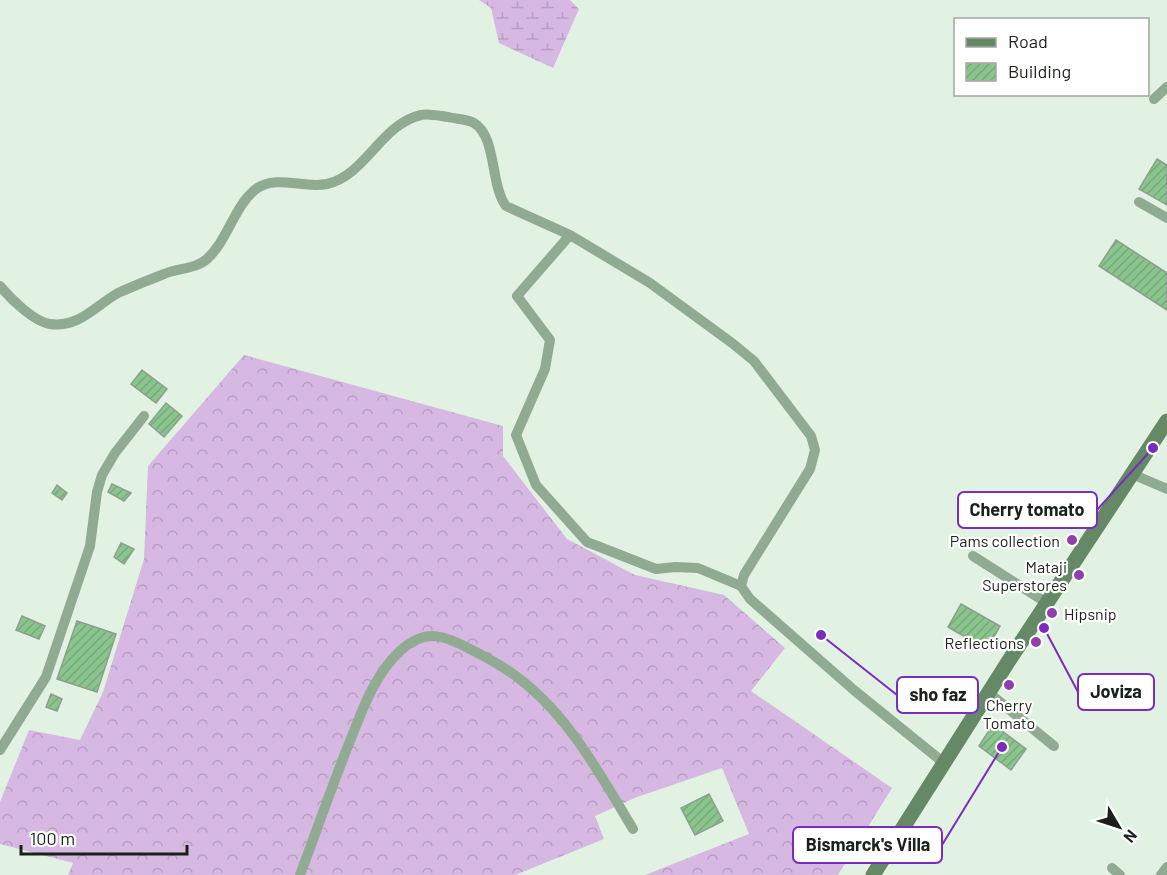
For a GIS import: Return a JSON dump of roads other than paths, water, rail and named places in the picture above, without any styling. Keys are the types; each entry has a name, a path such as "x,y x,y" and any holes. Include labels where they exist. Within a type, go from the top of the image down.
{"main road":[{"path":"873,875 1167,421"}],"street":[{"path":"1154,99 1167,87"},
{"path":"0,286 24,309 47,324 62,325 76,322 118,294 170,272 193,267 205,261 221,245 254,191 268,182 306,186 327,184 344,178 391,132 408,119 423,114 474,122 483,132 491,155 500,197 507,206 570,235 650,283 732,343 754,362 811,436 815,450 810,470 782,518 744,575 741,586"},
{"path":"1139,202 1167,218"},
{"path":"570,235 517,296 550,340 544,369 516,435 536,485 586,542 656,569 698,568 741,586 750,599 855,691 944,763"},
{"path":"0,750 46,677 90,546 97,492 102,475 115,453 144,416"},
{"path":"1132,474 1167,489"},
{"path":"973,556 1047,603"},
{"path":"300,875 367,698 400,652 419,638 429,635 452,640 487,658 521,680 556,713 584,750 633,829"},
{"path":"989,693 1054,746"},
{"path":"1161,875 1167,867"}],"place":[{"name":"Cherry tomato","path":"1153,448"},
{"name":"Pams collection","path":"1072,540"},
{"name":"Mataji Superstores","path":"1079,575"},
{"name":"Hipsnip","path":"1052,613"},
{"name":"Joviza","path":"1044,628"},
{"name":"sho faz","path":"821,635"},
{"name":"Reflections","path":"1036,642"},
{"name":"Cherry Tomato","path":"1009,685"},
{"name":"Bismarck's Villa","path":"1002,747"}]}
